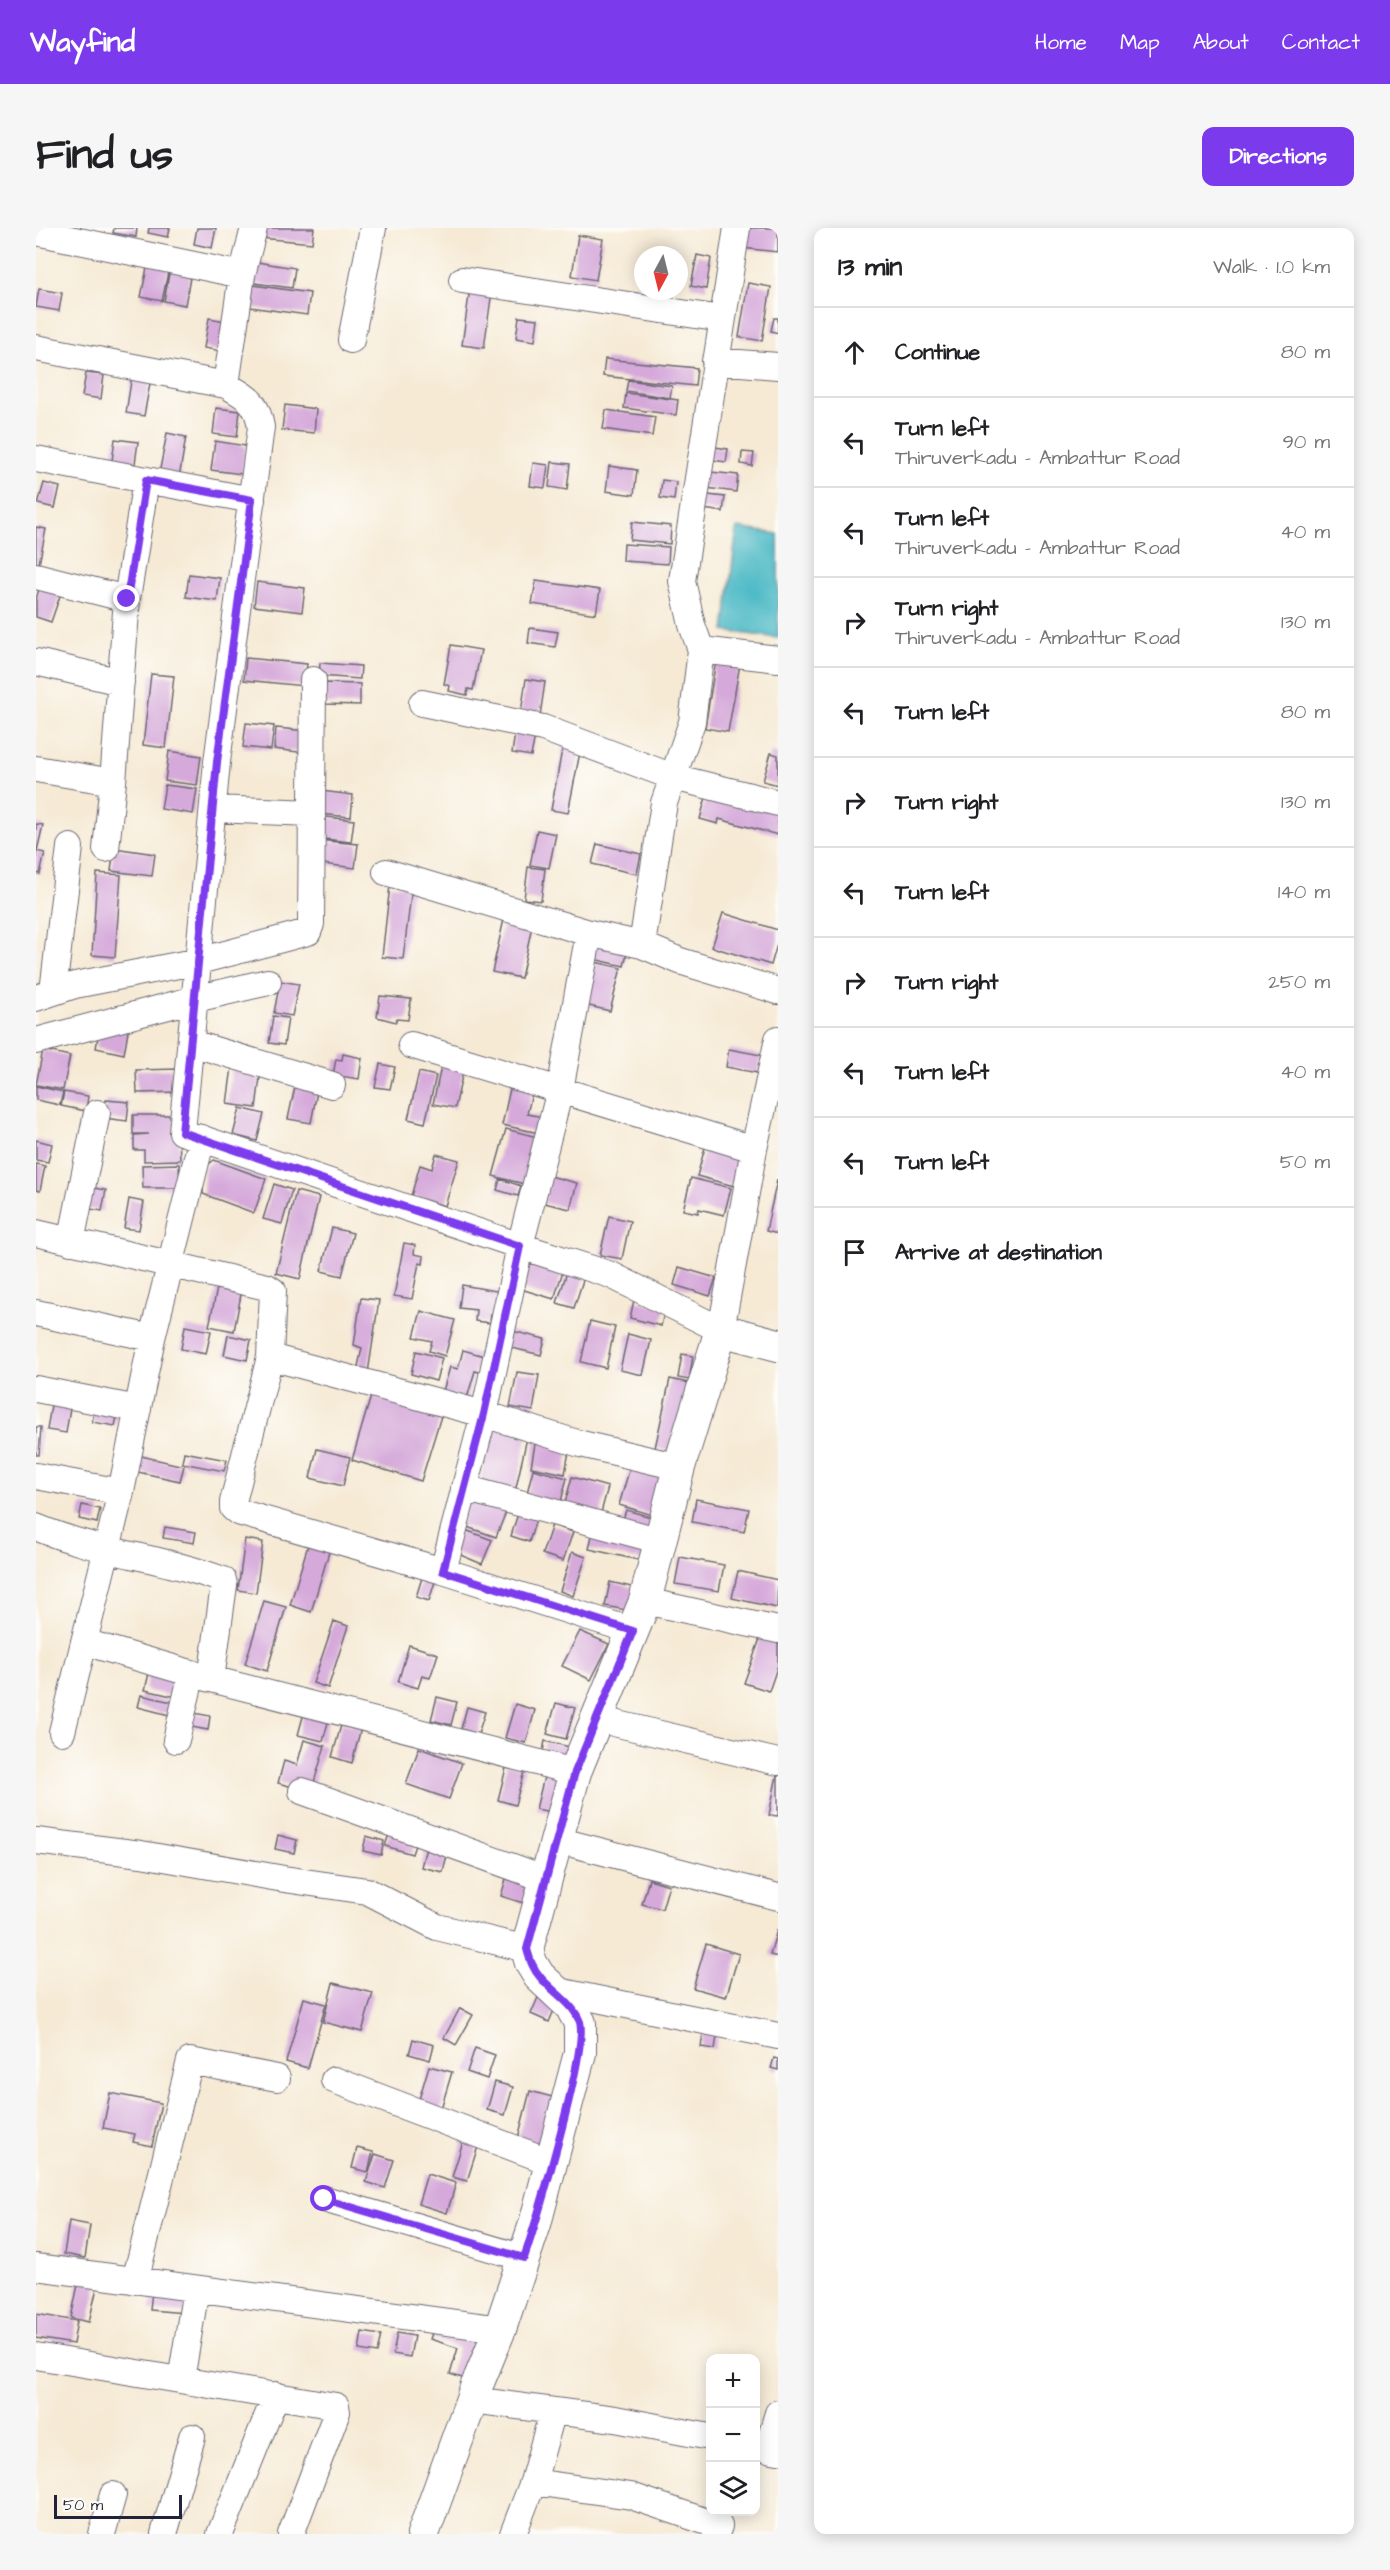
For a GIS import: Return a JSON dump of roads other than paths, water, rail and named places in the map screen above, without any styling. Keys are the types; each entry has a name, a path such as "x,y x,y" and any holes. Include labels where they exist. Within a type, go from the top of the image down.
{"main road":[{"path":"423,2534 500,2329 524,2258 580,2053 580,2024 571,2006 539,1976 531,1963 527,1949 575,1772 645,1601 679,1467 721,1330 778,1345"}],"street":[{"path":"226,385 242,275 254,228"},
{"path":"351,340 373,228"},
{"path":"642,945 664,803 692,722 701,650 681,581 737,228"},
{"path":"36,232 242,275"},
{"path":"462,280 722,320"},
{"path":"36,348 226,385 246,396 259,413 261,427 213,809 182,1132 611,1275 721,1330 754,1149 778,1039"},
{"path":"716,361 778,366"},
{"path":"36,459 252,500"},
{"path":"106,849 127,599 146,480"},
{"path":"36,576 127,599"},
{"path":"701,650 778,659"},
{"path":"36,662 121,682"},
{"path":"70,847 45,995 75,986 199,961 308,932 311,924 313,680"},
{"path":"422,704 543,728 673,777 778,802"},
{"path":"36,769 113,782"},
{"path":"213,809 312,813"},
{"path":"386,872 589,933 642,945 680,961 778,991"},
{"path":"443,1571 484,1414 520,1246 561,1090 589,933"},
{"path":"36,1041 268,982"},
{"path":"191,1043 332,1085"},
{"path":"411,1045 754,1149"},
{"path":"71,1242 97,1113"},
{"path":"62,1732 121,1492 152,1338 202,1138"},
{"path":"36,1233 271,1289 275,1296 270,1357 233,1502 233,1508 238,1512 443,1571 633,1631"},
{"path":"36,1313 152,1338"},
{"path":"270,1357 484,1414 577,1443 679,1467"},
{"path":"36,1389 138,1409"},
{"path":"36,1476 121,1492"},
{"path":"464,1488 661,1541"},
{"path":"36,1527 60,1537 223,1580 224,1585 202,1676 176,1740"},
{"path":"645,1601 778,1630"},
{"path":"84,1642 202,1676 575,1772"},
{"path":"597,1719 778,1762"},
{"path":"302,1791 546,1879"},
{"path":"557,1840 778,1897"},
{"path":"36,1841 141,1854 367,1891 437,1927 527,1949"},
{"path":"553,1990 778,2036"},
{"path":"135,2281 190,2061 277,2078"},
{"path":"334,2080 551,2162"},
{"path":"324,2199 524,2258"},
{"path":"36,2267 500,2329"},
{"path":"181,2380 196,2289"},
{"path":"36,2356 333,2404 338,2409 291,2534"},
{"path":"220,2534 276,2395"},
{"path":"472,2400 615,2419 706,2436"},
{"path":"513,2534 533,2482 553,2411"},
{"path":"767,2449 778,2413"},
{"path":"164,2534 192,2437"},
{"path":"533,2482 631,2496 719,2526 716,2534"},
{"path":"102,2534 113,2495"}],"water":[{"path":"737,528 778,534 778,638 724,631"}]}
